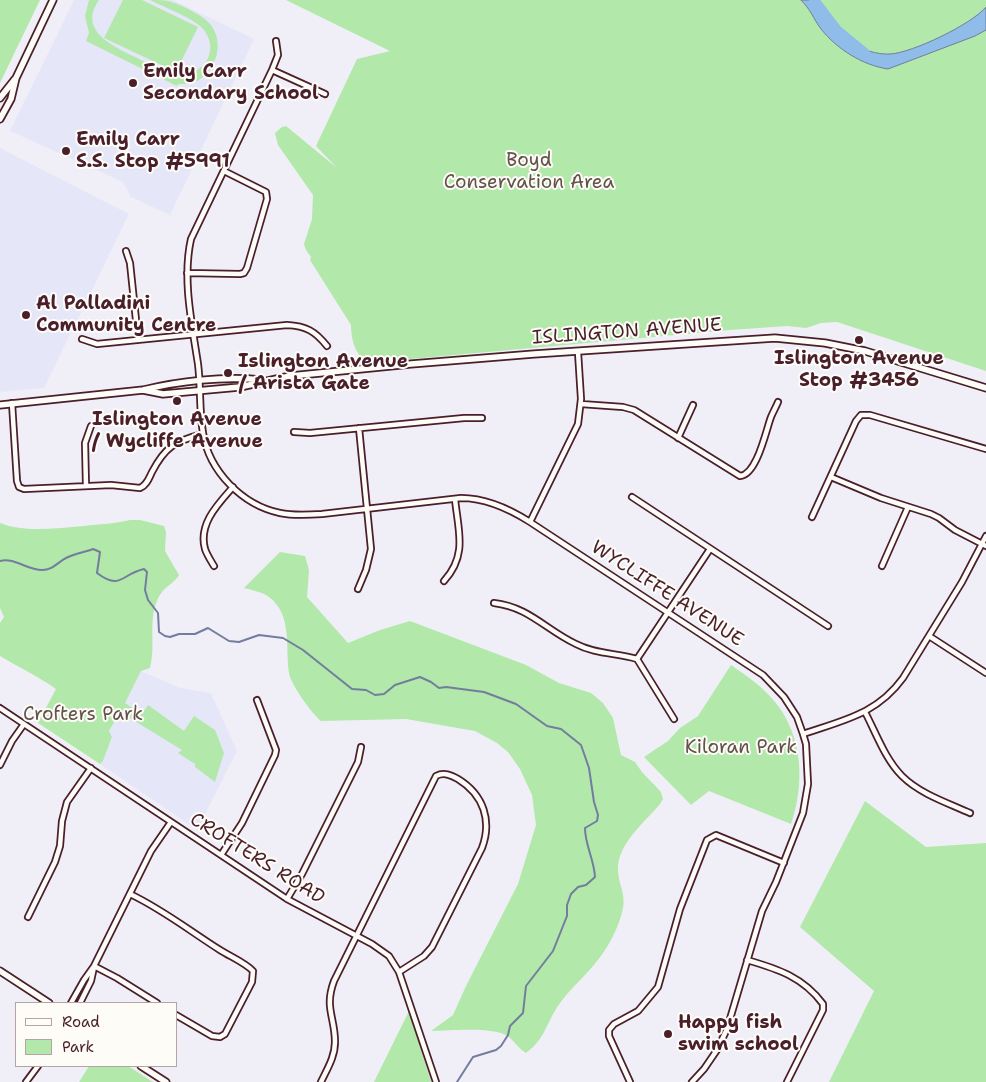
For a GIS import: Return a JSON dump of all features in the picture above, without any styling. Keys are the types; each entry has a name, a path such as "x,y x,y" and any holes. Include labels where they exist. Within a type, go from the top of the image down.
{"main road":[{"path":"0,119 11,99 16,78 54,0"},
{"path":"0,98 16,78"},
{"name":"ISLINGTON AVENUE","path":"143,390 163,394 240,387 290,376 411,364 738,339 775,338 830,344 870,352 986,388"},
{"name":"ISLINGTON AVENUE","path":"0,404 143,390 163,385 239,378 265,380"},
{"path":"0,971 48,1002"},
{"path":"143,1067 166,1082"}],"street":[{"name":"WYCLIFFE AVENUE","path":"276,41 278,55 272,70 191,239 188,252 187,273 203,434 212,460 223,477 244,497 264,509 282,514 301,516 455,499 488,501 510,510 762,675 788,702 804,734 808,784 803,813 784,863 762,911 727,1029 717,1050 692,1082"},
{"path":"272,70 325,94"},
{"path":"187,273 240,274 244,273 247,268 267,198 266,192 224,171"},
{"path":"126,251 130,263 138,340"},
{"path":"82,340 97,344 294,326 310,329 326,346"},
{"path":"530,522 577,428 581,404 578,352"},
{"path":"581,404 634,410 729,470 744,476 748,473 762,449 778,402"},
{"path":"12,403 17,481 19,487 24,489 112,485 140,488 146,484 166,450 179,441 203,434"},
{"path":"678,438 693,405"},
{"path":"812,517 856,421 862,415 870,415 986,449"},
{"path":"294,432 310,433 464,418 482,418"},
{"path":"86,486 84,443 91,426"},
{"path":"358,589 366,570 371,549 360,428"},
{"path":"831,477 881,498 939,518 955,530 984,545"},
{"path":"214,566 205,550 203,535 208,517 233,487"},
{"path":"632,497 828,626"},
{"path":"444,581 454,570 460,553 455,499"},
{"path":"882,566 908,507"},
{"path":"804,734 865,712 882,701 896,687 962,582 984,545 986,536"},
{"path":"637,659 710,549"},
{"path":"494,603 509,604 582,647 637,659 674,719"},
{"path":"929,636 986,673"},
{"path":"221,855 242,823 276,750 257,700"},
{"name":"CROFTERS ROAD","path":"0,708 287,899 379,948 389,956 399,972 436,1082"},
{"path":"865,712 886,754 902,776 926,792 970,814"},
{"path":"0,765 12,741 24,724"},
{"path":"287,899 302,874 358,762 361,747"},
{"path":"28,918 55,862 60,846 62,821 67,802 91,768"},
{"path":"321,1082 335,1049 329,1003 330,989 436,776 442,773 460,780 472,789 481,802 486,820 486,838 432,947 424,956 399,972"},
{"path":"72,1002 94,966 155,845 171,822"},
{"path":"630,1082 608,1030 614,1024 638,1011 658,987 680,909 707,840 716,835 784,863"},
{"path":"130,894 152,905 221,951 247,965 253,971 252,982 225,1034 220,1037 212,1036 178,1017"},
{"path":"747,960 793,976 823,1004 823,1010 787,1082"},
{"path":"80,1002 91,981 94,966"},
{"path":"94,966 118,978 155,1002"},
{"path":"26,1082 36,1067"}],"shaded area":[{"name":"Emily Carr Secondary School","path":"74,0 173,0 254,39 170,215 131,197 123,182 10,131"},
{"path":"0,148 129,214 44,388 0,392"},
{"path":"141,671 180,688 211,693 237,751 197,830 100,764 112,738 109,732"}],"green space":[{"path":"0,0 40,0 0,83"},
{"path":"89,0 99,0 92,20 100,35 115,47 171,75 190,73 198,69 209,56 210,48 209,39 200,26 179,13 150,0 169,1 178,4 204,18 213,28 218,45 214,62 204,76 197,81 178,84 177,86 86,41 89,33 85,16"},
{"path":"123,0 142,0 198,27 176,72 104,38"},
{"name":"Boyd Conservation Area","path":"286,0 986,0 986,371 837,322 821,323 806,328 787,326 730,330 366,363 354,346 351,325 310,260 311,257 306,250 304,244 312,219 313,195 278,145 275,133 286,126 337,168 316,146 357,59 390,51"},
{"name":"Crofters Park","path":"140,520 164,526 166,532 165,551 179,575 162,592 157,601 152,626 152,660 150,668 141,671 125,703 142,714 148,705 184,731 194,716 215,730 224,753 215,782 195,767 195,764 178,753 182,750 120,712 109,731 112,737 103,761 100,764 38,723 56,689 0,656 0,623 4,617 0,608 0,523 20,528 41,529 107,524"},
{"path":"280,552 305,556 309,570 307,597 348,643 380,630 410,621 526,665 559,683 591,693 603,703 613,718 621,755 635,762 661,792 663,799 660,804 627,842 619,860 618,875 624,903 619,923 612,939 598,960 562,1001 541,1037 526,1053 509,1037 493,1031 431,1031 453,1015 518,884 536,825 532,795 520,769 508,752 497,743 475,731 406,719 321,721 312,712 290,678 285,622 277,604 266,595 244,588"},
{"name":"Kiloran Park","path":"731,665 765,691 784,715 791,730 799,761 799,777 798,793 791,824 709,791 691,805 644,757 668,741 680,728 698,716"},
{"path":"865,801 926,847 986,843 986,1082 829,1082 874,991 800,927"},
{"path":"409,1011 431,1082 374,1082"},
{"path":"88,1067 130,1067 153,1082 79,1082"}],"water":[{"path":"801,0 816,0 845,39 858,47 880,54 900,52 926,43 955,29 979,14 986,7 986,30 975,36 888,69 869,64 842,49 821,29"}],"waterway":[{"path":"814,0 837,30 865,53"},
{"path":"0,561 5,560 46,570 69,557 93,549 100,552 97,573 111,581 121,580 136,571 144,569 147,572 145,590 148,600 158,613 159,632 165,636 195,634 208,628 229,641 239,642 259,635 283,638 303,650 352,689 366,690 375,695 384,694 395,685 420,677 439,688 446,687 484,692 516,704 547,726 561,729 581,745 589,768 598,815 597,821 585,828 595,877 586,885 578,887 571,894 567,905 567,916 553,951 526,986 523,1013 510,1026 508,1035 501,1046 496,1050 473,1057 457,1082"}],"place":[{"name":"Emily Carr Secondary School","path":"133,83"},
{"name":"Emily Carr S.S. Stop #5991","path":"66,151"},
{"name":"Al Palladini Community Centre","path":"26,315"},
{"name":"Islington Avenue Stop #3456","path":"859,340"},
{"name":"Islington Avenue / Arista Gate","path":"228,373"},
{"name":"Islington Avenue / Wycliffe Avenue","path":"177,401"},
{"name":"Happy fish swim school","path":"668,1034"}]}
